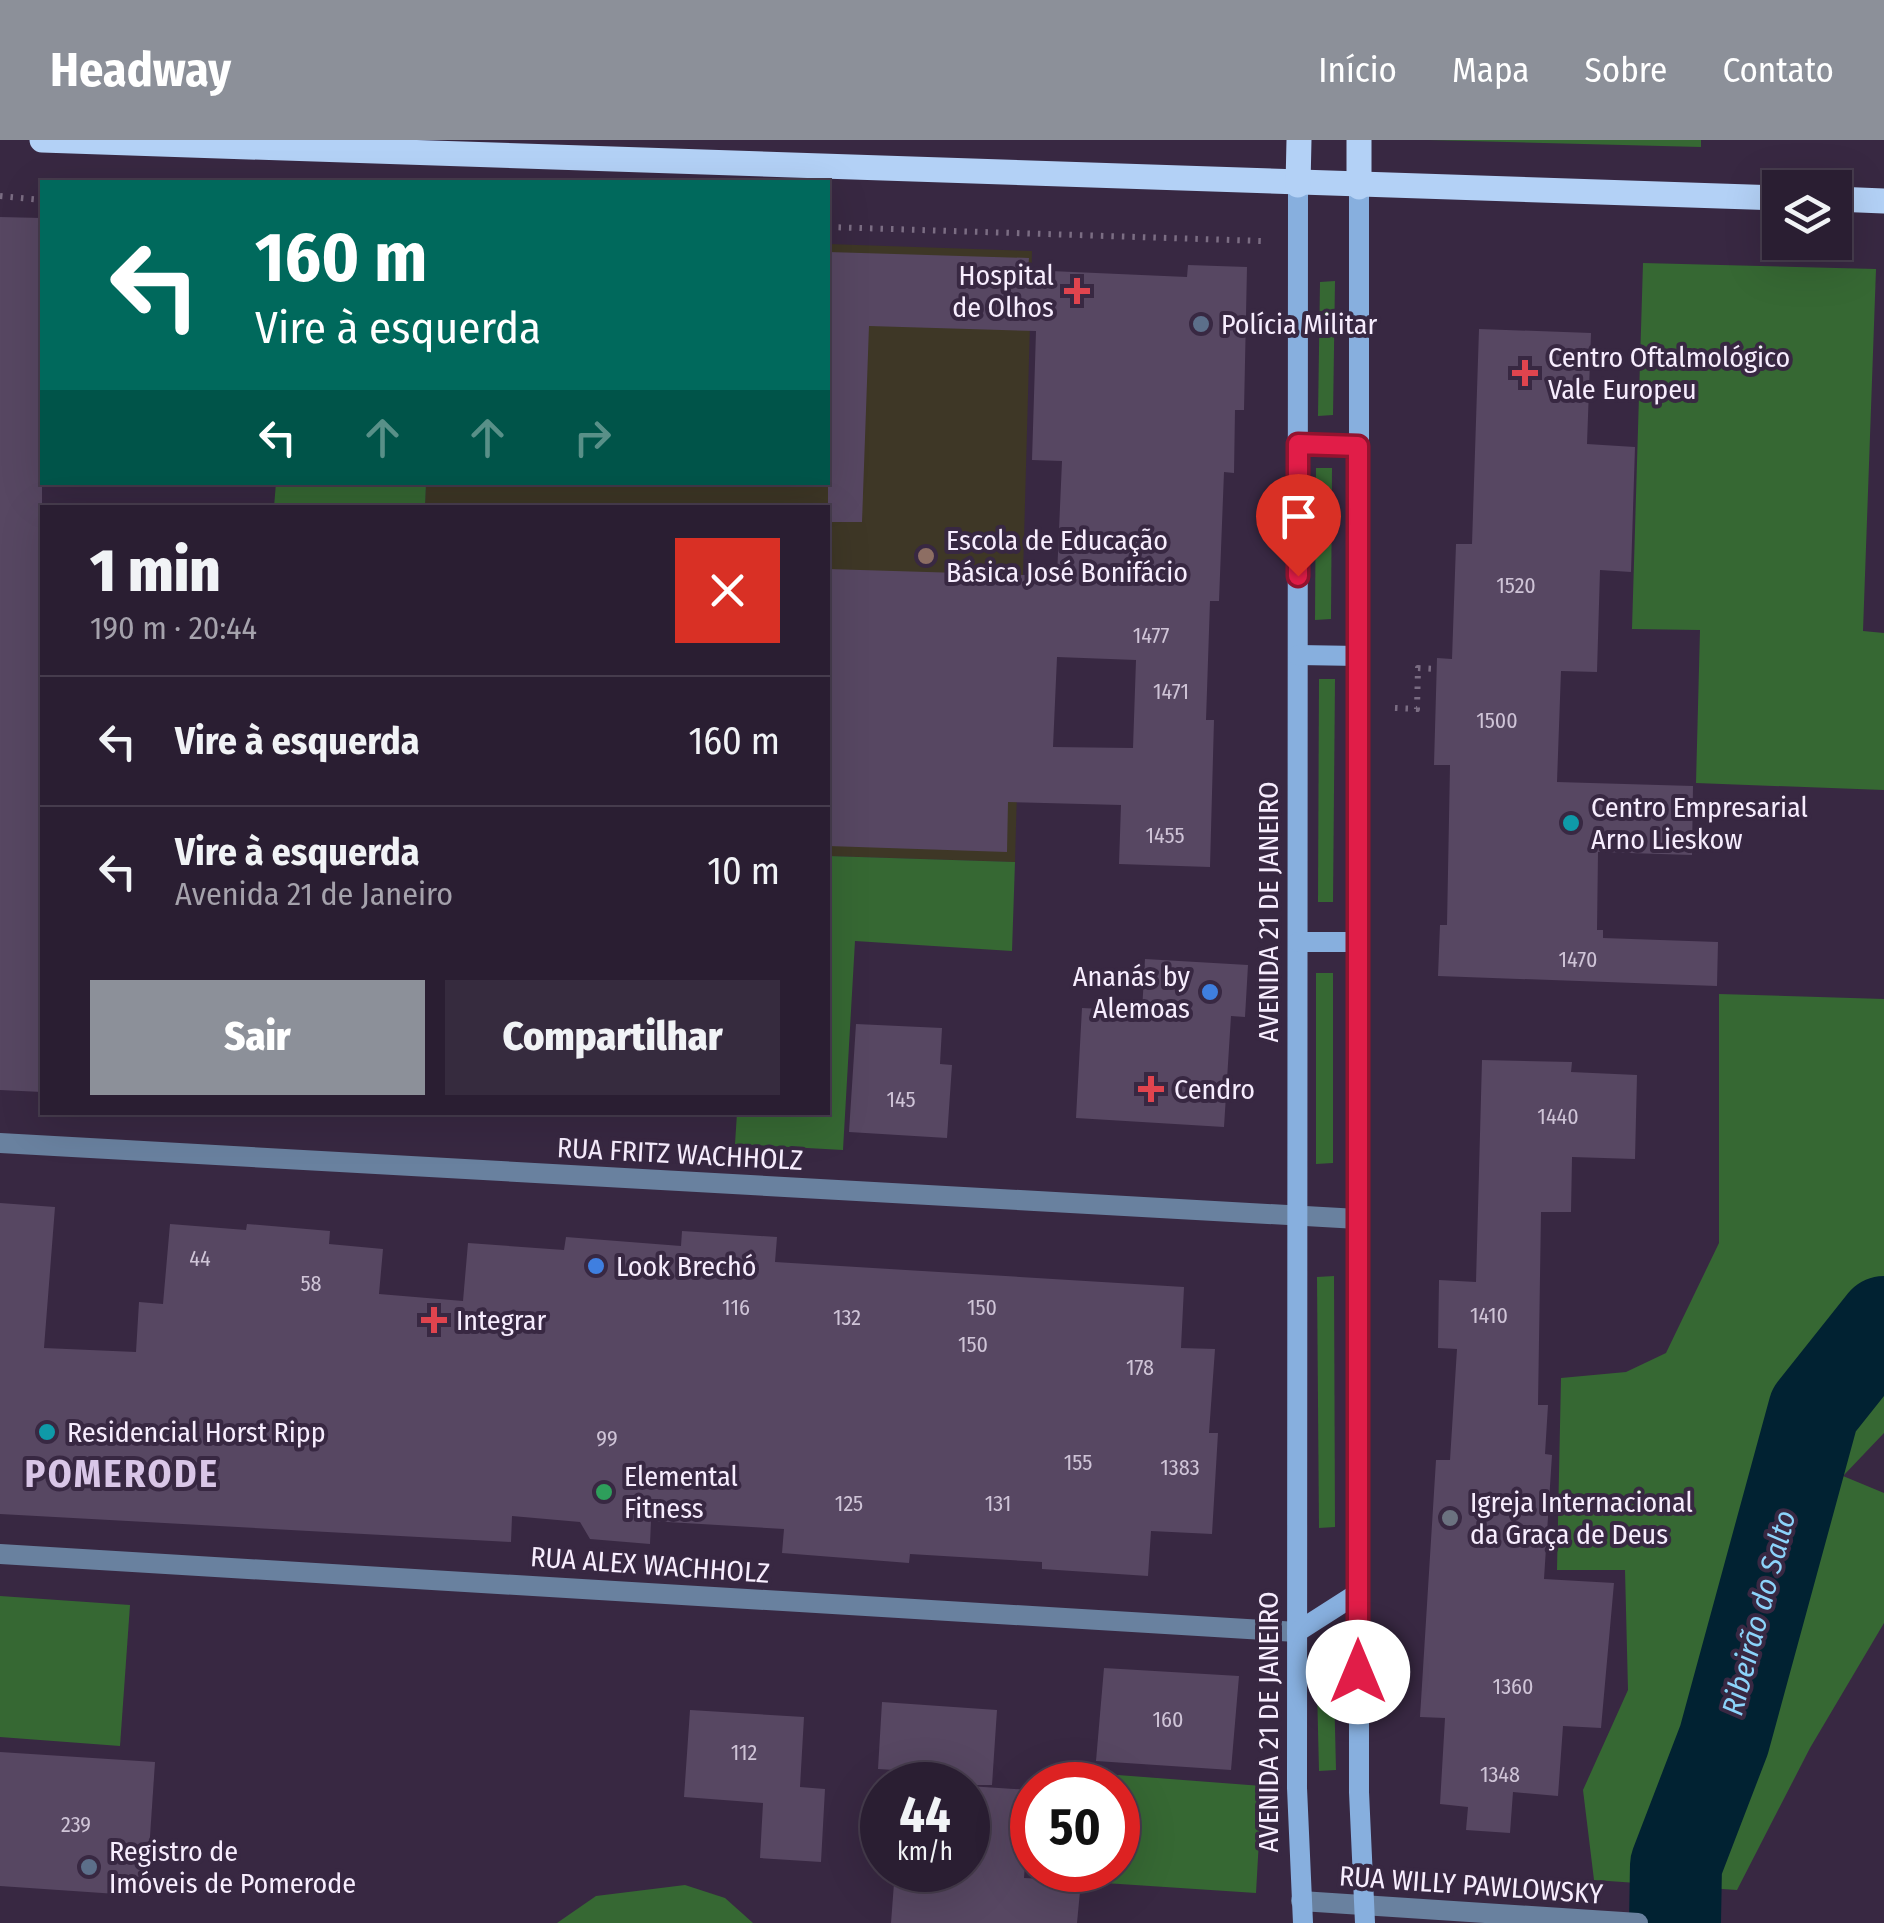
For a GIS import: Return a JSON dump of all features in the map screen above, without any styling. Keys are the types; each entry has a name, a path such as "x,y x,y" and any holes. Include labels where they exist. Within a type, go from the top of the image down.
{"main road":[{"path":"42,140 1762,198"},
{"name":"AVENIDA 21 DE JANEIRO","path":"1299,140 1297,1632 1302,1912"},
{"path":"1359,140 1358,1593 1364,1914"},
{"path":"1852,200 1884,201"},
{"path":"1298,444 1358,446"},
{"path":"1298,654 1359,656"},
{"path":"1298,942 1358,942"},
{"path":"1297,1632 1358,1593"}],"street":[{"name":"RUA FRITZ WACHHOLZ","path":"0,1143 1358,1219"},
{"name":"RUA ALEX WACHHOLZ","path":"0,1554 1297,1632"},
{"name":"RUA WILLY PAWLOWSKY","path":"1302,1912 1638,1923"}],"path":[{"path":"0,196 40,200"},
{"path":"830,227 1299,242"},
{"path":"1417,709 1418,668 1436,669"}],"shaded area":[{"name":"Escola de Educação Básica José Bonifácio","path":"830,244 1032,251 1015,862 830,856 830,505 425,505 426,485 830,485"}],"green space":[{"path":"1428,140 1701,140 1701,147"},
{"path":"1643,263 1876,269 1863,631 1884,633 1884,790 1696,783 1700,630 1632,629"},
{"path":"1335,281 1333,415 1318,416 1320,282"},
{"path":"1316,468 1332,468 1331,619 1315,620"},
{"path":"276,485 426,485 425,505 274,505"},
{"path":"1319,679 1335,679 1333,902 1318,902"},
{"path":"830,856 1015,862 1012,951 855,941 843,1150 735,1144 737,1115 830,1115"},
{"path":"1316,973 1333,973 1333,1163 1316,1164"},
{"path":"1719,994 1884,999 1884,1433 1843,1476 1884,1493 1884,1623 1810,1748 1737,1890 1594,1880 1583,1790 1628,1690 1625,1570 1557,1570 1561,1378 1626,1372 1666,1353 1719,1243"},
{"path":"1334,1276 1335,1527 1319,1528 1317,1277"},
{"path":"0,1596 130,1605 120,1746 0,1737"},
{"path":"1316,1646 1333,1646 1336,1770 1319,1771"},
{"path":"1140,1777 1262,1786 1256,1893 1140,1885"},
{"path":"685,1885 725,1898 753,1923 557,1923 596,1896"}],"building":[{"path":"0,217 40,218 42,505 40,1092 0,1090"},
{"path":"830,252 1029,258 1028,270 1187,277 1188,265 1247,267 1244,410 1235,410 1234,473 1224,472 1219,601 1210,601 1206,720 1214,720 1210,867 1119,864 1121,805 1008,802 1007,852 830,846 830,569 1057,576 1062,461 1032,460 1036,331 869,326 862,522 830,522","holes":["1057,657 1136,660 1133,748 1053,747"]},
{"path":"1479,329 1591,333 1587,444 1635,447 1631,572 1600,570 1597,672 1561,671 1557,782 1693,786 1692,855 1598,852 1597,930 1603,930 1603,938 1718,942 1717,986 1438,976 1440,925 1447,925 1450,765 1434,765 1437,658 1452,659 1456,544 1472,544"},
{"path":"1145,959 1248,965 1245,1017 1231,1016 1224,1127 1076,1118 1082,1008 1142,1011"},
{"path":"856,1024 942,1028 940,1064 952,1065 947,1138 849,1132"},
{"path":"1482,1060 1572,1062 1571,1072 1637,1075 1635,1159 1572,1157 1571,1212 1541,1212 1538,1405 1548,1405 1545,1454 1552,1455 1544,1579 1614,1583 1601,1728 1563,1726 1558,1796 1513,1792 1510,1833 1466,1830 1468,1807 1440,1804 1445,1718 1420,1717 1436,1460 1450,1460 1457,1349 1438,1348 1439,1280 1476,1282"},
{"path":"0,1203 55,1207 44,1348 136,1352 139,1302 163,1304 170,1224 246,1230 247,1224 330,1231 329,1244 383,1249 379,1294 463,1301 468,1243 564,1250 566,1237 681,1246 682,1231 777,1237 775,1262 1184,1287 1181,1348 1215,1349 1209,1433 1218,1433 1212,1534 1151,1531 1148,1576 1042,1569 1042,1562 910,1554 909,1563 782,1553 784,1529 651,1521 650,1544 590,1539 580,1522 512,1516 511,1542 0,1514"},
{"path":"1104,1668 1239,1676 1231,1770 1096,1761"},
{"path":"882,1702 997,1710 992,1785 990,1762 878,1762"},
{"path":"690,1710 804,1717 800,1787 825,1789 821,1862 760,1858 763,1803 684,1797"},
{"path":"0,1752 155,1762 146,1896 0,1886"},
{"path":"990,1787 1010,1789 1010,1892 1080,1892 1077,1923 891,1923 893,1892 990,1892"}],"waterway":[{"name":"Ribeirão do Salto","path":"1675,1923 1676,1865 1724,1740 1814,1410 1884,1322"}],"place":[{"name":"Hospital de Olhos","path":"1077,291"},
{"name":"Polícia Militar","path":"1201,324"},
{"name":"Centro Oftalmológico Vale Europeu","path":"1525,373"},
{"name":"Escola de Educação Básica José Bonifácio","path":"926,556"},
{"name":"Centro Empresarial Arno Lieskow","path":"1571,823"},
{"name":"Ananás by Alemoas","path":"1210,992"},
{"name":"Cendro","path":"1151,1089"},
{"name":"Look Brechó","path":"596,1266"},
{"name":"Integrar","path":"434,1320"},
{"name":"Residencial Horst Ripp","path":"47,1432"},
{"name":"Elemental Fitness","path":"604,1492"},
{"name":"Igreja Internacional da Graça de Deus","path":"1450,1518"},
{"name":"Registro de Imóveis de Pomerode","path":"89,1867"}],"district":[{"name":"POMERODE","path":"122,1474"}],"route":[{"path":"1298,576 1298,444 1358,446 1358,1672"}]}
